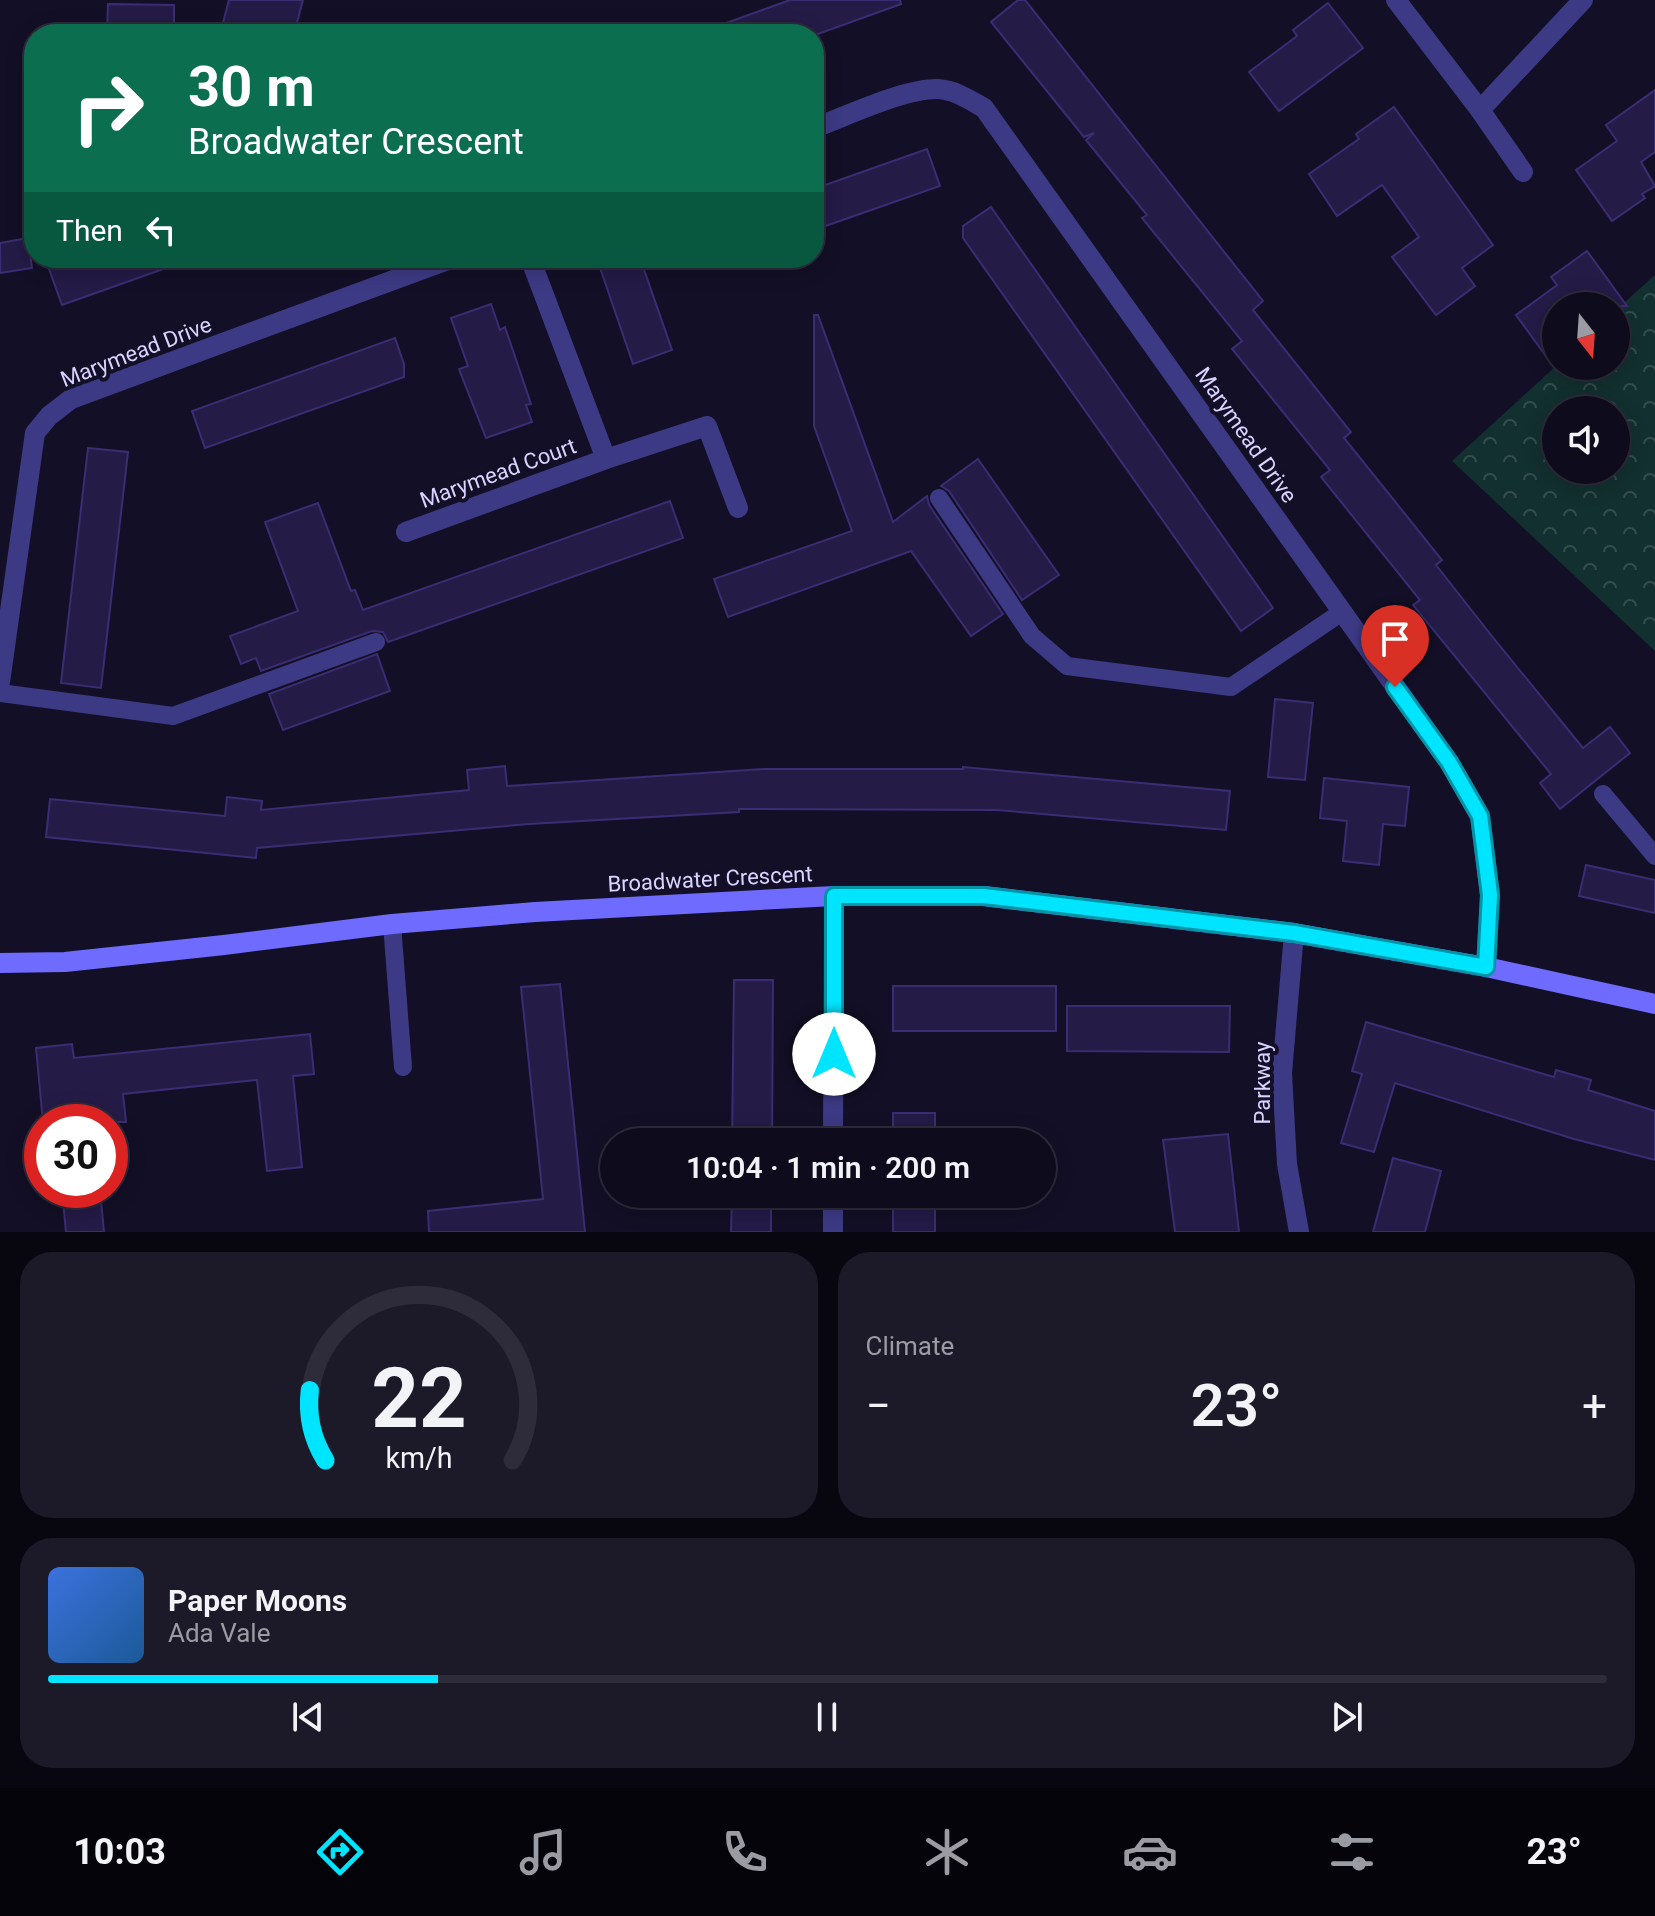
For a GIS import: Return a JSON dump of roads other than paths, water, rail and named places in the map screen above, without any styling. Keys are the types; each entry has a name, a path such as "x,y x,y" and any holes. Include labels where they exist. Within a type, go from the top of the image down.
{"street":[{"path":"1396,0 1523,172"},
{"path":"1480,110 1583,0"},
{"name":"Marymead Drive","path":"824,125 921,91 941,89 964,96 984,108 1449,762 1480,816 1490,895 1486,967"},
{"name":"Marymead Drive","path":"0,682 35,433 49,416 71,399 426,268"},
{"name":"Marymead Court","path":"534,268 606,459"},
{"name":"Marymead Court","path":"406,532 606,459 707,426 738,508"},
{"path":"833,1128 834,896"},
{"name":"Broadwater Crescent","path":"0,963 79,960 392,924 535,912 834,896 984,896 1294,933 1486,967 1655,1004"},
{"name":"Parkway","path":"1294,933 1282,1073 1287,1164 1299,1232"},
{"path":"833,1208 833,1232"}],"lane":[{"path":"939,498 1032,636 1067,666 1231,687 1342,612"},
{"path":"0,693 173,716 376,642"},
{"path":"1603,794 1655,856"},
{"path":"392,924 403,1067"}]}
